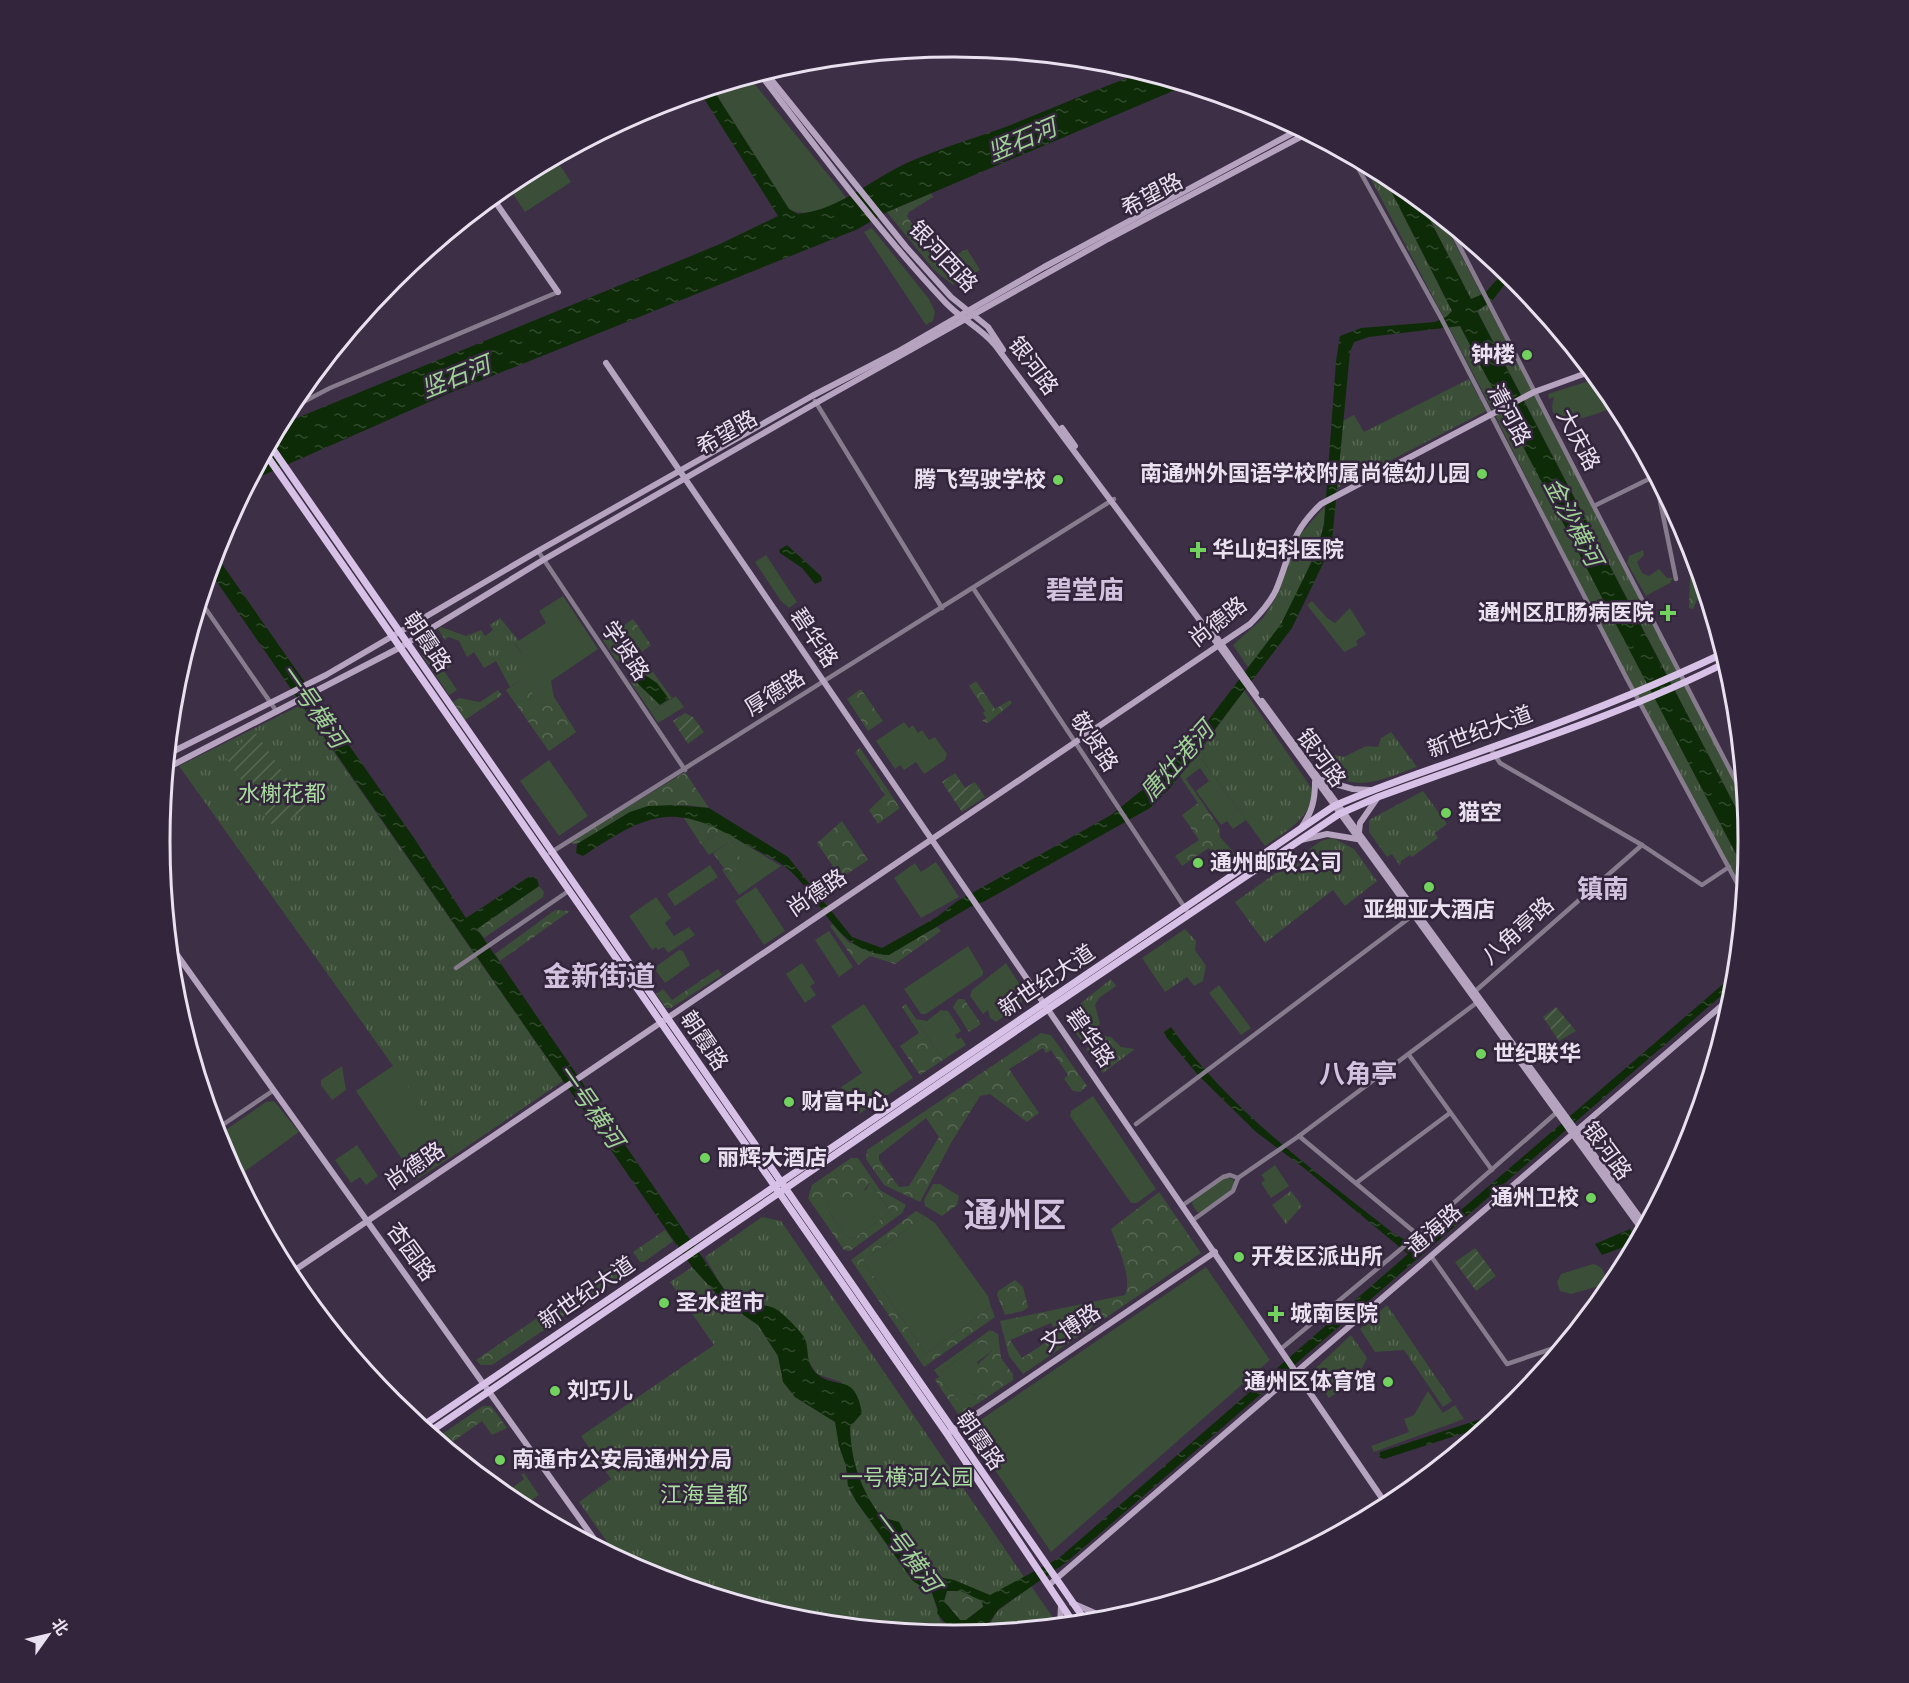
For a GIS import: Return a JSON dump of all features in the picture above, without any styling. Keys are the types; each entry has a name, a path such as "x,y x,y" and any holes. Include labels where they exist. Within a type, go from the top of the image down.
{"main road":[{"name":"银河西路","path":"771,79 892,228 951,297 969,311"},
{"name":"银河西路","path":"765,81 844,185 946,304 960,315"},
{"name":"希望路","path":"176,750 391,637 812,396 1292,134"},
{"name":"希望路","path":"175,764 399,648 543,560 816,403 975,316 1108,238 1300,137"},
{"path":"497,205 558,292"},
{"name":"银河路","path":"969,311 988,327 1112,500"},
{"name":"银河路","path":"960,315 983,330 995,345 1240,672 1342,813 1412,916 1473,993"},
{"name":"碧华路","path":"606,363 823,683 932,837 1282,1348 1382,1499"},
{"path":"1491,414 1534,392 1584,374"},
{"name":"尚德路","path":"296,1268 820,912 1221,646 1250,624 1265,608 1276,591 1290,545 1300,526 1321,504 1491,414"},
{"name":"朝霞路","path":"274,451 571,889 663,1018 1050,1580 1081,1615"},
{"name":"朝霞路","path":"270,460 391,637 548,854"},
{"name":"新世纪大道","path":"1187,911 1342,813 1716,657"},
{"name":"新世纪大道","path":"699,1243 777,1185 1187,911 1336,805 1370,790 1491,752 1639,701 1719,666"},
{"path":"1300,830 1312,811 1318,781 1353,789 1370,790"},
{"path":"1301,840 1327,834 1358,836 1360,823 1378,797"},
{"name":"银河路","path":"1358,836 1556,1110 1641,1220"},
{"name":"杏园路","path":"179,958 593,1537"},
{"name":"新世纪大道","path":"428,1422 699,1243 782,1193 1046,1006"},
{"name":"通海路","path":"1050,1580 1298,1372 1721,1006"},
{"name":"银河路","path":"1574,1132 1639,1225"},
{"name":"文博路","path":"949,1433 1215,1252"},
{"name":"新世纪大道","path":"434,1429 681,1255"},
{"name":"朝霞路","path":"1050,1580 1070,1617"},
{"path":"1071,1603 1095,1613"},
{"path":"1061,1618 1062,1604"}],"street":[{"name":"清河路","path":"1359,169 1449,333 1639,701"},
{"name":"大庆路","path":"1455,238 1684,683"},
{"path":"306,401 330,388 558,292"},
{"path":"812,396 942,608"},
{"path":"1594,506 1649,477"},
{"path":"1659,497 1676,579"},
{"name":"厚德路","path":"548,854 1112,500"},
{"name":"学贤路","path":"538,551 685,770"},
{"name":"敬贤路","path":"973,588 1187,911"},
{"path":"206,609 277,712"},
{"path":"1684,683 1736,781"},
{"path":"1639,701 1737,883"},
{"path":"1491,752 1510,768 1642,845 1701,885 1729,867"},
{"name":"八角亭路","path":"1473,993 1642,845"},
{"path":"456,968 571,889"},
{"path":"1136,1124 1211,1070 1412,916"},
{"path":"1193,1220 1233,1191 1238,1178 1299,1136 1479,1001"},
{"path":"1409,1055 1492,1170"},
{"path":"224,1125 274,1090"},
{"path":"1282,1348 1418,1235 1556,1110"},
{"path":"1356,1183 1450,1113"},
{"path":"1299,1136 1418,1235"},
{"path":"1183,1205 1223,1177 1230,1175 1238,1178"},
{"path":"1431,1256 1508,1364 1553,1349"}],"green space":[{"path":"754,83 847,199 811,212 803,213 789,209 716,95"},
{"path":"559,164 571,182 525,212 513,194"},
{"path":"1369,176 1391,189 1738,858 1737,884 1627,679 1494,413"},
{"path":"931,193 933,197 909,212 907,216 930,254 938,250 945,261 967,249 980,270 953,285 934,270 887,212"},
{"path":"1428,216 1450,234 1736,781 1738,812"},
{"path":"872,228 929,299 935,312 933,321 926,325 864,232"},
{"path":"1469,379 1486,411 1337,488 1343,421 1354,415 1364,432"},
{"path":"1589,381 1609,409 1588,417 1565,420 1556,417 1552,410 1554,397 1549,399 1548,394"},
{"path":"1324,507 1322,532 1293,603 1280,627 1248,667 1233,645 1263,618 1275,599 1298,537"},
{"path":"1643,550 1644,555 1637,562 1642,573 1649,576 1659,569 1667,578 1673,578 1670,583 1646,596 1627,563 1629,556"},
{"path":"766,555 797,602 789,608 781,601 755,562"},
{"path":"1692,574 1701,602 1697,600 1693,609 1689,608"},
{"path":"563,596 598,649 551,681 554,697 576,732 549,751 506,690 533,672 515,643 546,623 539,611"},
{"path":"1312,601 1327,618 1335,623 1350,608 1366,634 1356,641 1358,645 1344,652 1307,605"},
{"path":"500,618 519,641 515,644 534,672 510,687 496,661 484,668 474,652 467,657 459,641 449,637 445,640 438,629 441,627 466,636 481,630 485,636 493,630 490,625"},
{"path":"633,619 651,645 642,652 639,647 629,653 630,661 626,664 616,660 603,640"},
{"path":"434,632 439,639 435,642 451,666 444,671 457,690 449,695 422,655 422,641"},
{"path":"645,661 672,698 651,712 631,683 633,678 629,672"},
{"path":"976,681 995,709 1010,700 1012,703 988,723 982,721 986,718 983,713 985,711 969,686"},
{"path":"514,685 531,691 541,706 550,706 557,702 576,732 549,751 506,690"},
{"path":"861,689 883,721 868,731 847,699"},
{"path":"498,690 502,695 465,720 453,702 459,698 480,702"},
{"path":"1244,690 1312,789 1308,808 1303,816 1265,846 1198,754"},
{"path":"676,696 684,707 658,723 651,712"},
{"name":"水榭花都","path":"301,705 563,1081 456,1154 179,766"},
{"path":"685,713 693,717 704,732 688,744 673,721"},
{"path":"904,722 909,728 913,725 918,733 922,730 929,740 935,737 947,754 945,760 924,774 916,762 904,770 900,765 895,769 876,741"},
{"path":"1391,732 1417,767 1374,781 1350,782 1326,769 1312,756 1321,752 1344,757 1366,746 1378,747 1381,738"},
{"path":"256,733 307,808 275,829 224,755"},
{"path":"860,748 900,808 878,824 869,810 885,795 855,752"},
{"path":"1198,754 1246,820 1233,829 1227,821 1221,825 1196,791 1209,781 1200,768 1183,781 1180,776"},
{"path":"549,760 588,816 559,836 520,781"},
{"path":"685,772 709,808 687,805 630,812 577,844 569,843"},
{"path":"955,773 965,788 975,782 985,797 962,812 942,782"},
{"path":"1186,779 1219,827 1220,837 1236,855 1220,865 1209,848 1182,866 1175,856 1199,840 1182,815 1198,803 1183,781"},
{"path":"1423,791 1447,824 1435,833 1438,838 1412,857 1410,855 1401,861 1400,866 1392,854 1387,857 1369,832 1369,820"},
{"path":"683,817 703,820 722,830 701,844"},
{"path":"842,821 868,860 841,878 817,843"},
{"path":"722,830 781,866 739,895 722,870 724,868 727,874 729,842 709,855 701,844"},
{"path":"1333,838 1354,849 1377,881 1345,906 1333,890 1265,943 1235,902 1321,841"},
{"path":"729,842 744,863 728,874 713,853"},
{"path":"936,862 959,897 921,918 894,878 915,863 921,872"},
{"path":"710,865 718,877 675,906 667,894"},
{"path":"539,886 544,892 543,897 484,938 477,929"},
{"path":"756,887 785,931 764,945 735,901"},
{"path":"656,897 671,918 665,923 674,936 689,927 695,935 668,953 664,947 658,950 656,947 652,950 629,916"},
{"path":"555,910 570,911 500,961 495,954"},
{"path":"833,924 848,942 884,955 937,927 941,931 895,964 870,956 858,965 830,926"},
{"path":"1185,929 1196,941 1195,950 1206,966 1203,981 1194,986 1187,977 1165,992 1142,958"},
{"path":"829,931 853,967 839,977 815,940"},
{"path":"968,946 983,971 983,975 926,1014 921,1014 904,989"},
{"path":"679,950 683,951 690,965 665,983 654,968"},
{"path":"802,963 815,983 810,986 816,995 805,1003 786,974"},
{"path":"1006,963 1024,991 1021,1005 996,1022 990,1018 988,1010 983,1014 970,996 972,990"},
{"path":"718,969 722,975 671,1008 666,1008 656,994 663,989 672,1000"},
{"path":"1111,979 1116,986 1099,998 1095,1005 1100,1024 1081,1040 1069,1024 1071,1011"},
{"path":"1219,985 1251,1028 1241,1035 1209,993"},
{"path":"958,999 964,999 981,1024 969,1032 953,1007"},
{"path":"864,1004 913,1078 859,1114 841,1087 862,1073 831,1026"},
{"path":"906,1004 943,1060 920,1075 900,1046 919,1033 902,1007"},
{"path":"1556,1007 1576,1031 1559,1041 1543,1017"},
{"path":"941,1010 948,1011 961,1031 955,1035 958,1039 961,1037 966,1045 943,1060 916,1019 927,1021"},
{"path":"1041,1033 1051,1035 1087,1086 1080,1092 1073,1091 1064,1079 1068,1075 1051,1050 1046,1053 1043,1048 1009,1069 1039,1113 1027,1122 990,1094 980,1096 951,1143 920,1202 884,1185 866,1159 867,1150","holes":["926,1118 939,1137 909,1186 899,1187 879,1160 879,1155"]},
{"path":"1104,1036 1111,1037 1121,1047 1135,1049 1103,1073 1086,1049"},
{"path":"394,1065 456,1154 416,1180 356,1091"},
{"path":"342,1066 346,1090 332,1100 321,1085 321,1080"},
{"path":"1093,1096 1156,1189 1137,1203 1131,1203 1070,1116 1071,1111"},
{"path":"274,1101 299,1132 244,1172 226,1130 266,1102"},
{"path":"357,1145 378,1176 366,1185 360,1177 351,1183 335,1160"},
{"path":"851,1158 858,1158 880,1190 906,1205 902,1213 850,1251 844,1250 808,1198 812,1185","holes":["870,1183 891,1212 853,1239 845,1235 826,1208 835,1195 842,1201 852,1203"]},
{"path":"1275,1165 1289,1186 1271,1198 1261,1183 1265,1180 1261,1175"},
{"path":"1225,1177 1233,1179 1235,1187 1201,1212 1197,1212 1192,1204 1193,1200"},
{"path":"870,1183 891,1212 853,1239 845,1235 826,1208 835,1194 866,1190"},
{"path":"933,1184 940,1184 959,1196 957,1205 942,1216 925,1206 924,1200"},
{"path":"1291,1191 1302,1206 1286,1224 1272,1205"},
{"path":"1159,1192 1201,1253 1023,1374 1009,1356 1000,1321 1125,1295 1126,1271 1111,1229","holes":["1051,1323 1057,1335 1022,1358 1010,1340"]},
{"path":"916,1211 925,1216 863,1261 926,1354 991,1307 995,1317 924,1367 851,1260"},
{"path":"925,1216 935,1223 988,1296 991,1307 926,1354 863,1261"},
{"name":"一号横河公园","path":"762,1217 781,1221 1024,1577 990,1596 954,1580 929,1578 899,1522 881,1517 862,1485 852,1451 850,1426 862,1413 841,1382 817,1374 809,1362 806,1351 758,1303 747,1303 731,1296 720,1283 705,1257"},
{"path":"665,1230 673,1241 644,1262 640,1262 633,1252"},
{"path":"1475,1248 1496,1276 1476,1291 1455,1262"},
{"path":"623,1258 629,1268 628,1272 596,1295 590,1295 583,1286"},
{"path":"1593,1264 1603,1270 1605,1280 1601,1286 1571,1294 1560,1291 1557,1282 1561,1274"},
{"name":"江海皇都","path":"692,1267 723,1301 758,1325 778,1356 784,1382 795,1397 835,1422 846,1466 848,1486 856,1501 913,1581 932,1593 940,1620 947,1626 852,1619 801,1611 702,1584 610,1546 579,1502 611,1479 581,1436 714,1345 670,1282"},
{"path":"1206,1267 1270,1360 1051,1552 967,1429"},
{"path":"1015,1280 1023,1287 1028,1307 1023,1311 1005,1315 997,1295 998,1291"},
{"path":"578,1290 584,1299 582,1304 492,1365 481,1365 476,1360"},
{"path":"1387,1305 1452,1401 1443,1407 1404,1350 1375,1352 1360,1329"},
{"path":"990,1330 998,1334 1001,1358 1013,1374 1013,1380 965,1412 958,1414 935,1380 939,1377 934,1370","holes":["981,1342 986,1343 992,1351 975,1367 976,1376 984,1391 977,1396 965,1391 957,1399 944,1383 942,1371"]},
{"path":"1351,1335 1367,1358 1356,1380 1329,1398 1313,1375 1315,1369"},
{"path":"981,1342 986,1343 992,1351 977,1362 981,1386 985,1391 978,1396 970,1393 957,1399 944,1383 942,1371"},
{"path":"1428,1391 1443,1413 1455,1405 1464,1419 1374,1452 1371,1446 1409,1432 1404,1419 1414,1415"},
{"path":"483,1406 491,1406 507,1428 492,1435 482,1421 451,1443 441,1435"},
{"path":"524,1473 539,1495 530,1501 507,1485 509,1484 512,1488 524,1479 521,1475"},
{"path":"1031,1586 1054,1619 990,1625 995,1613"},
{"path":"947,1591 961,1591 982,1600 983,1607 966,1620 960,1620 944,1601"}],"water":[{"name":"竖石河","path":"1130,77 1176,90 887,212 858,229 445,395 261,476 294,419 720,244 778,216 704,98 716,95 789,209 798,214 814,211 842,200 909,162 1008,126"},
{"path":"1390,189 1428,216 1471,299 1485,293 1499,277 1505,284 1492,301 1477,311 1738,812 1738,858 1460,326 1369,337 1354,342 1350,352 1332,541 1329,551 1292,628 1171,787 1150,808 985,901 970,907 889,955 871,952 856,945 843,935 800,881 783,865 699,821 680,817 662,817 626,830 583,856 576,853 577,844 630,812 648,806 675,805 709,808 788,857 852,937 882,948 937,917 956,902 1111,815 1157,778 1180,749 1203,727 1281,624 1317,551 1324,525 1336,361 1340,336 1361,328 1435,322 1452,311"},
{"path":"787,545 821,576 822,581 815,584 802,568 780,553 779,550"},
{"name":"一号横河","path":"222,563 414,838 466,918 530,876 537,879 539,886 477,929 728,1295 739,1302 772,1307 779,1311 805,1338 809,1361 815,1372 822,1378 849,1386 855,1391 862,1413 850,1427 852,1452 862,1485 881,1517 899,1522 926,1575 954,1580 990,1595 1059,1558 1408,1254 1304,1168 1256,1132 1198,1075 1164,1032 1171,1027 1219,1086 1274,1138 1393,1233 1416,1246 1432,1235 1726,981 1724,993 1089,1543 1064,1564 999,1609 989,1625 947,1626 937,1613 932,1593 913,1581 856,1501 848,1486 846,1466 839,1446 835,1422 795,1397 783,1382 778,1356 758,1325 723,1301 692,1267 215,580","holes":["947,1591 961,1591 982,1601 983,1607 966,1620 960,1620 944,1601"]},
{"path":"645,675 657,683 669,699 660,705 636,682"},
{"path":"1630,1229 1634,1235 1626,1246 1602,1255 1595,1244"},
{"path":"1487,1417 1473,1430 1384,1459 1379,1457 1380,1452"}],"place":[{"name":"钟楼","path":"1527,355"},
{"name":"南通州外国语学校附属尚德幼儿园","path":"1482,474"},
{"name":"腾飞驾驶学校","path":"1058,480"},
{"name":"华山妇科医院","path":"1198,550"},
{"name":"通州区肛肠病医院","path":"1668,613"},
{"name":"猫空","path":"1446,813"},
{"name":"通州邮政公司","path":"1198,863"},
{"name":"亚细亚大酒店","path":"1429,887"},
{"name":"世纪联华","path":"1481,1054"},
{"name":"财富中心","path":"789,1102"},
{"name":"丽辉大酒店","path":"705,1158"},
{"name":"通州卫校","path":"1591,1198"},
{"name":"开发区派出所","path":"1239,1257"},
{"name":"圣水超市","path":"664,1303"},
{"name":"城南医院","path":"1276,1314"},
{"name":"通州区体育馆","path":"1388,1382"},
{"name":"刘巧儿","path":"555,1391"},
{"name":"南通市公安局通州分局","path":"500,1460"}],"district":[{"name":"碧堂庙","path":"1085,590"},
{"name":"镇南","path":"1603,889"},
{"name":"金新街道","path":"599,976"},
{"name":"八角亭","path":"1358,1074"},
{"name":"通州区","path":"1015,1216"}],"water label":[{"name":"金沙横河","path":"1573,522"},
{"name":"唐灶港河","path":"1177,761"}]}
